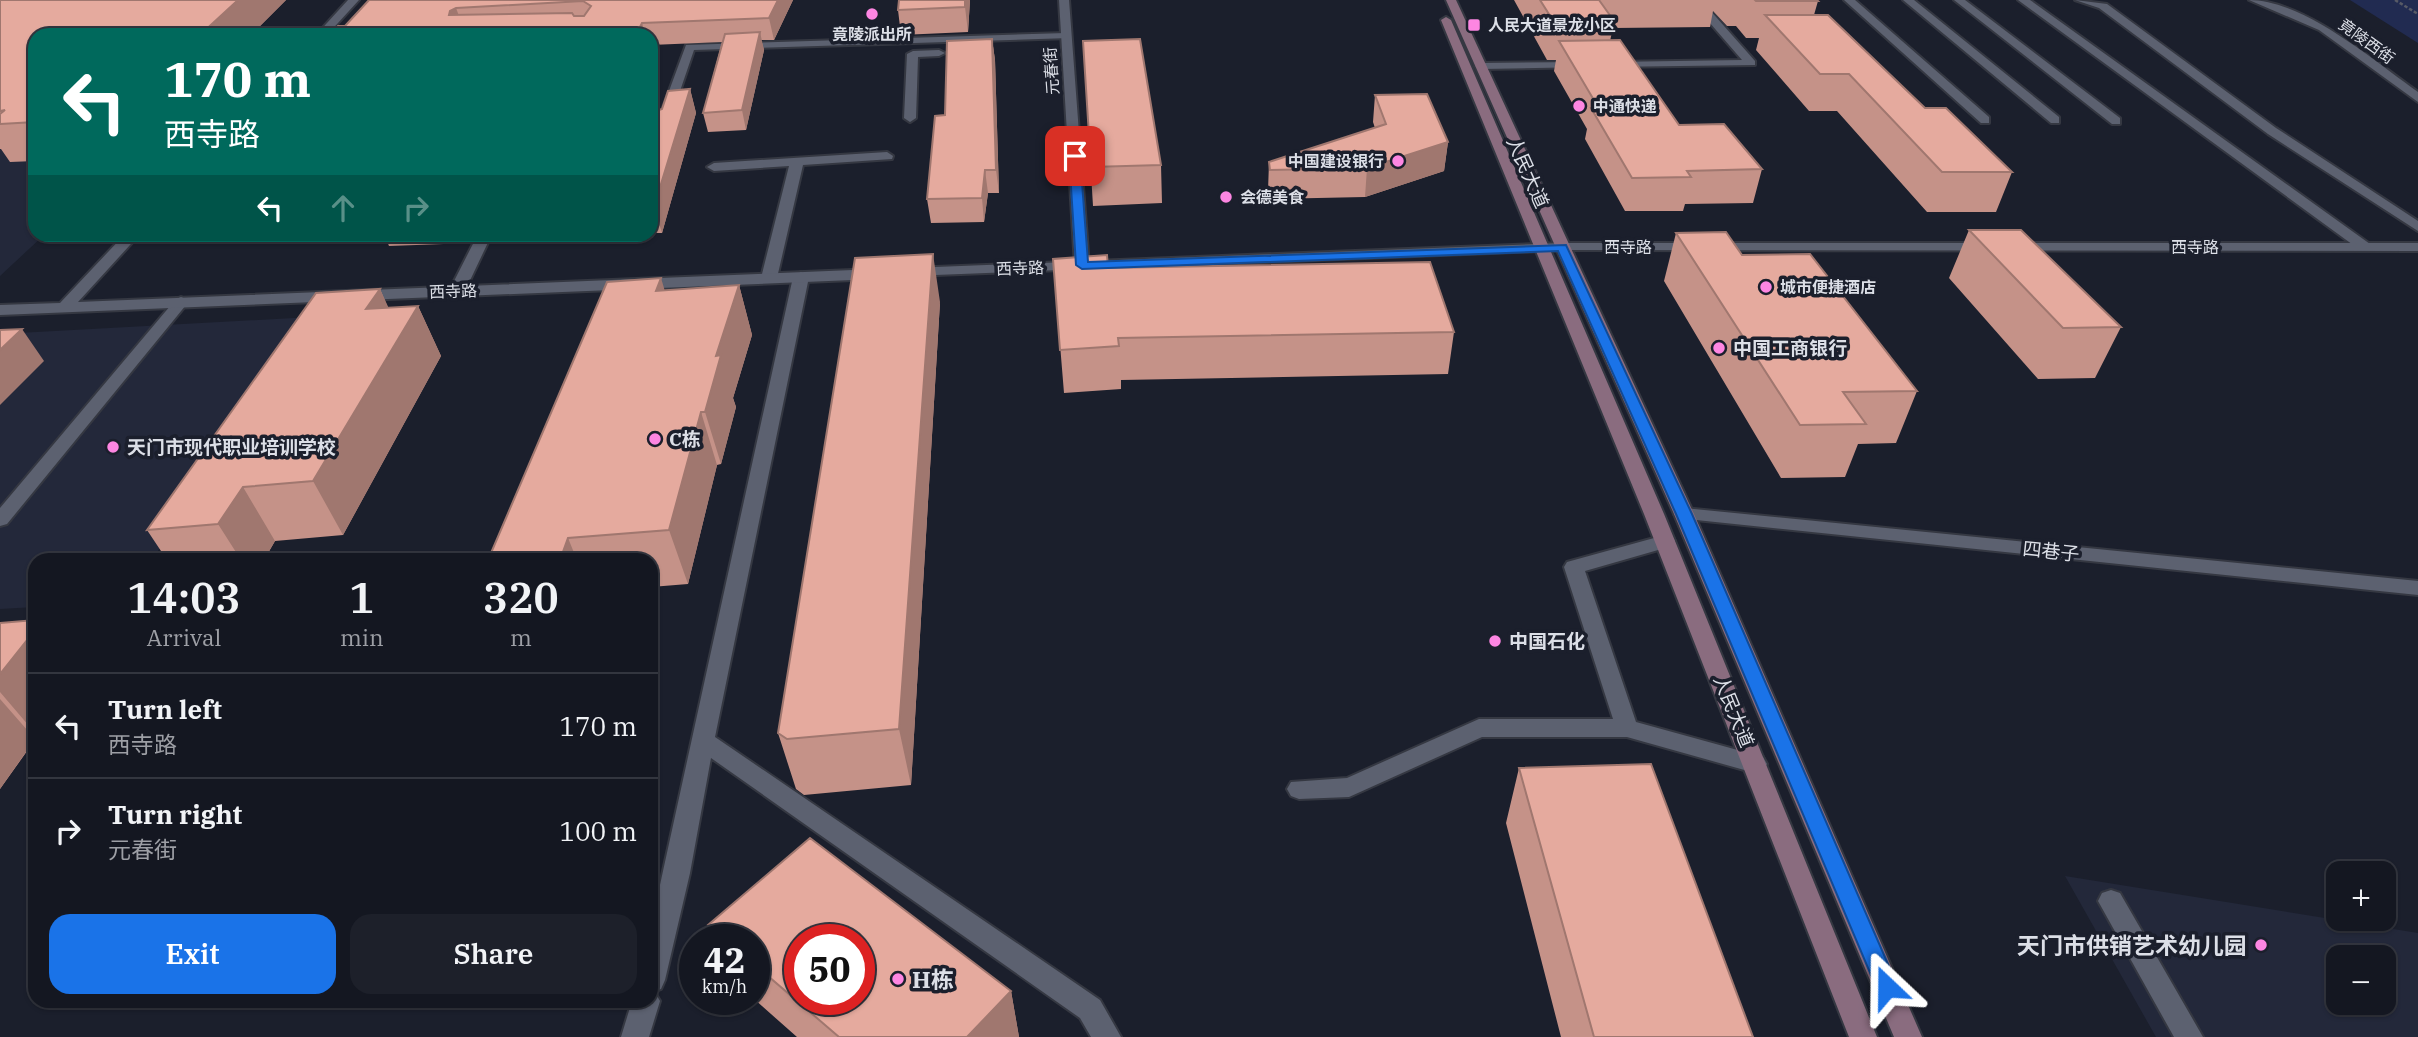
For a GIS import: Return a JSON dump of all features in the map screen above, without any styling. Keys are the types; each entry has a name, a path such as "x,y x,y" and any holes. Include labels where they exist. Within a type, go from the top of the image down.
{"main road":[{"name":"人民大道","path":"1438,0 1552,248 1684,514 1908,1037"},
{"name":"人民大道","path":"1451,0 1481,66 1665,541 1863,1037"}],"street":[{"path":"328,28 354,0"},
{"name":"元春街","path":"1063,0 1082,265"},
{"path":"1602,65 1751,63 1695,0"},
{"path":"1849,0 1985,120"},
{"path":"1908,0 2055,120"},
{"path":"1959,0 2116,121"},
{"path":"2023,0 2365,247"},
{"path":"2080,0 2103,6 2272,131 2418,228"},
{"name":"竟陵西街","path":"2254,0 2323,29 2418,98"},
{"path":"910,118 913,54 1066,41"},
{"path":"658,132 690,47 1066,41"},
{"path":"1734,44 1748,44"},
{"path":"1481,66 1589,65"},
{"path":"714,167 887,156"},
{"path":"769,278 797,162"},
{"path":"65,307 126,242"},
{"path":"457,291 481,242"},
{"name":"西寺路","path":"0,310 1552,248 2418,247"},
{"path":"658,951 677,873 801,277"},
{"path":"0,520 181,302"},
{"name":"四巷子","path":"1684,514 2418,589"},
{"path":"1627,728 1574,567 1665,541"},
{"path":"1298,789 1349,787 1479,728 1627,728 1755,764"},
{"path":"703,740 1090,1009 1107,1037"},
{"path":"2111,901 2189,1037"},
{"path":"635,1037 644,1008"}],"path":[{"path":"2395,0 2418,13"}],"shaded area":[{"path":"2350,0 2418,0 2418,43"},
{"path":"28,78 28,242 36,242 0,276 0,80"},
{"name":"天门市现代职业培训学校","path":"312,317 157,553 28,553 28,607 0,609 0,334"},
{"name":"天门市供销艺术幼儿园","path":"2065,876 2326,918 2326,931 2396,929 2418,933 2418,1037 2156,1037"}],"building":[{"path":"0,0 238,0 208,28 28,28 28,122 0,124 0,114 5,110 0,111"},
{"path":"369,0 778,0 769,18 642,23 640,28 336,28 345,26","holes":["583,1 591,6 584,16 574,16 572,13 449,15 450,11 456,8"]},
{"path":"899,0 965,0 965,7 898,10"},
{"path":"1540,0 1599,0 1614,21 1554,22"},
{"path":"1817,0 1818,1 1756,1"},
{"path":"1765,15 1828,15 1925,108 1946,108 2012,172 1942,172 1849,74 1820,74"},
{"path":"760,32 742,110 703,113 725,34"},
{"path":"992,39 996,170 985,170 982,198 927,199 935,116 945,115 947,41"},
{"path":"1140,39 1161,165 1091,167 1083,41"},
{"path":"1620,40 1679,125 1724,124 1762,169 1687,171 1691,177 1632,178 1591,108 1598,107 1559,41"},
{"path":"690,89 658,194 658,110 662,109 668,91"},
{"path":"1427,94 1448,142 1367,168 1270,170 1269,162 1386,124 1375,95"},
{"path":"1969,230 2021,230 2121,327 2063,328"},
{"path":"1726,232 1742,255 1810,254 1917,391 1843,392 1866,424 1800,425 1676,233"},
{"path":"933,254 899,729 787,739 778,733 855,258"},
{"path":"1107,255 1108,268 1430,262 1454,332 1118,338 1119,346 1060,350 1053,259"},
{"path":"661,278 656,291 739,285 716,356 721,355 705,412 701,412 669,530 568,538 563,553 491,553 607,282"},
{"path":"380,289 366,309 418,306 313,481 243,487 218,524 147,530 316,293"},
{"path":"22,329 0,350 0,330"},
{"path":"28,621 28,639 0,674 0,623"},
{"path":"1651,764 1753,1037 1594,1037 1519,768"},
{"path":"810,838 1011,991 967,1037 839,1037 813,1015 875,1015 875,924 784,924 784,990 770,978 770,924 709,924"}],"place":[{"name":"竟陵派出所","path":"872,14"},
{"name":"人民大道景龙小区","path":"1474,25"},
{"name":"中通快递","path":"1579,106"},
{"name":"中国建设银行","path":"1398,161"},
{"name":"会德美食","path":"1226,197"},
{"name":"城市便捷酒店","path":"1766,287"},
{"name":"中国工商银行","path":"1719,348"},
{"name":"C栋","path":"655,439"},
{"name":"天门市现代职业培训学校","path":"113,447"},
{"name":"中国石化","path":"1495,641"},
{"name":"天门市供销艺术幼儿园","path":"2261,945"},
{"name":"H栋","path":"898,979"}],"route":[{"path":"1075,156 1082,265 1562,247 1684,514 1887,987"}]}
